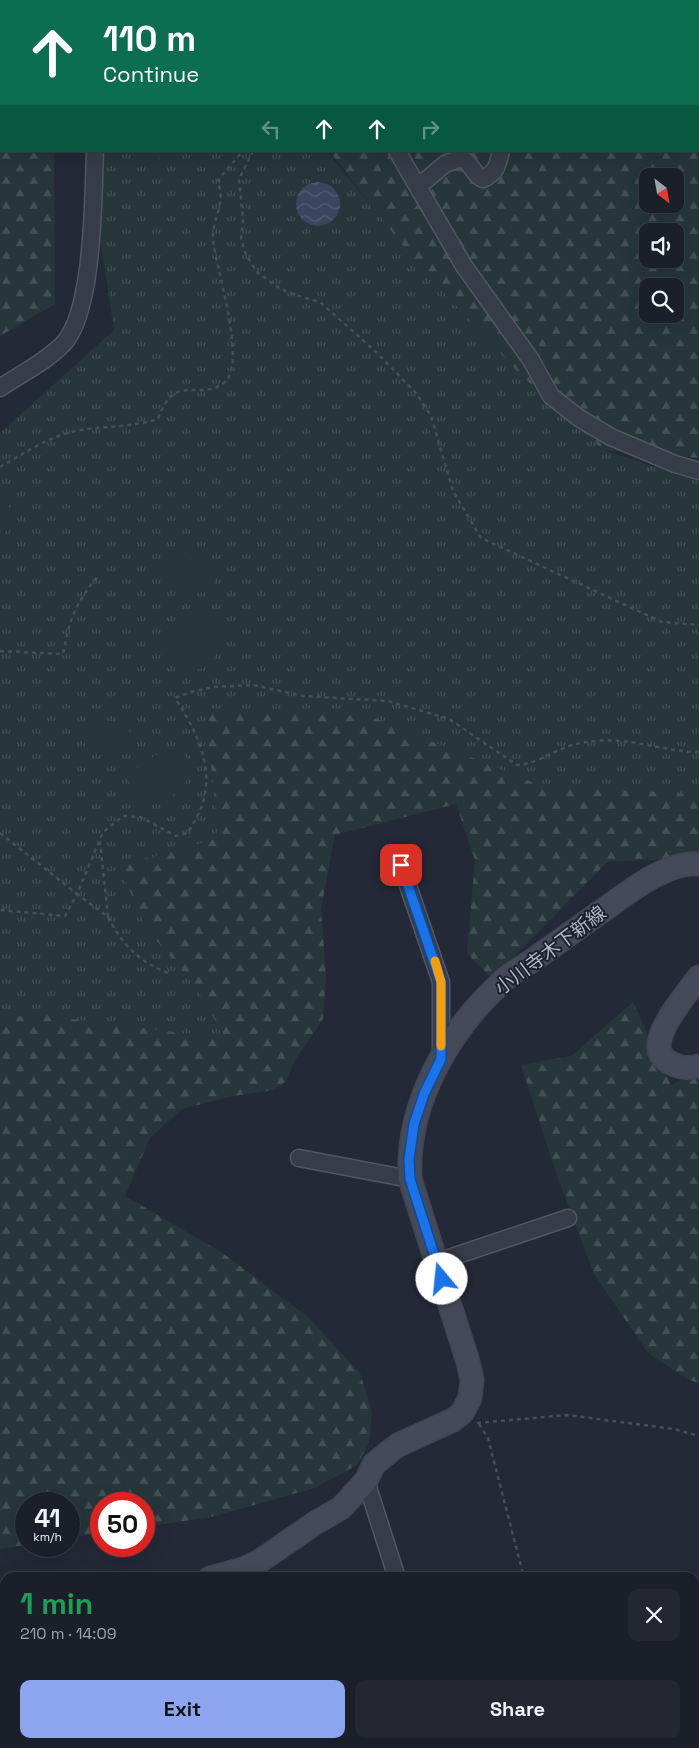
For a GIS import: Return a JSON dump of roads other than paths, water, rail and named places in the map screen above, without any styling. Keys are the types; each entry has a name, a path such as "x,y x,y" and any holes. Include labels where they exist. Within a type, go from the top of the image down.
{"main road":[{"name":"小川寺木下新線","path":"232,1572 260,1561 315,1523 341,1508 366,1481 374,1464 398,1445 462,1414 470,1398 472,1380 410,1179 409,1159 414,1124 424,1094 441,1059 460,1028 503,981 636,887 667,870 690,863 699,864"},
{"path":"699,977 660,1034 658,1046 662,1058 674,1066 686,1068 699,1066"}],"street":[{"path":"0,388 64,343 78,316 86,289 96,152"},
{"path":"398,152 464,266 530,360 551,396 579,418 610,437 675,464 699,471"},
{"path":"419,186 446,164 461,158 466,160 477,176 483,179 493,175 501,152"},
{"path":"401,865 441,982 441,1059"},
{"path":"299,1158 410,1179"},
{"path":"437,1262 568,1218"},
{"path":"366,1481 395,1572"}],"water":[{"path":"322,182 334,188 339,195 339,213 334,220 327,225 314,226 306,223 299,216 296,200 299,192 306,185"}]}
